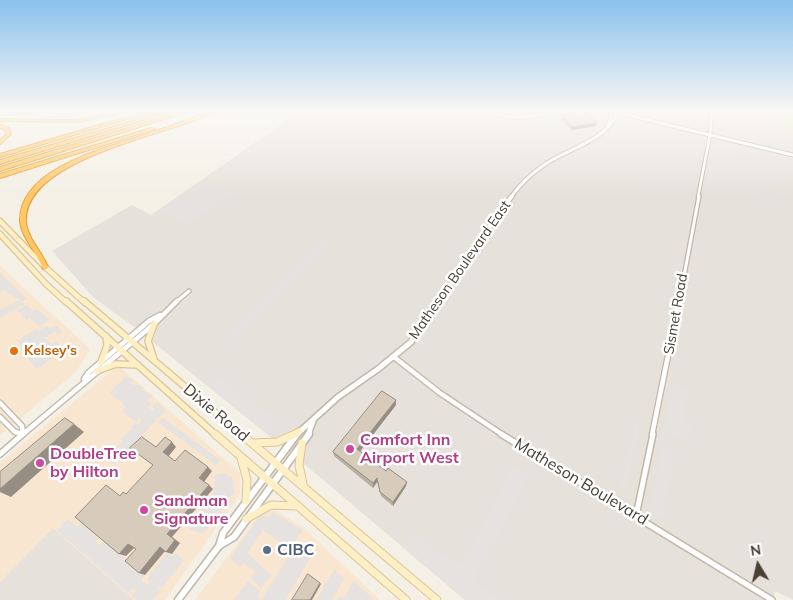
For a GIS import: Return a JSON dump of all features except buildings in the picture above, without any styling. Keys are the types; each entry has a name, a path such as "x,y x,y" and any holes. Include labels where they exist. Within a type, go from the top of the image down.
{"highway":[{"path":"0,156 54,140"},
{"path":"0,162 74,140"},
{"path":"0,169 94,140"},
{"path":"0,177 116,140"},
{"path":"45,267 43,260 26,236 23,213 27,200 36,188 50,176 73,163 133,140"}],"main road":[{"name":"Dixie Road","path":"0,221 45,267 129,341 303,484 437,600"},
{"name":"Dixie Road","path":"0,234 46,284 240,457 273,483 406,600"},
{"path":"154,324 148,340 155,361"},
{"path":"101,362 107,346 106,336"},
{"path":"98,371 116,364 139,365"},
{"path":"253,443 272,444 283,441 299,431"},
{"path":"302,443 299,465 303,484"},
{"path":"240,457 247,482 246,501"},
{"path":"246,519 271,505 299,506"}],"street":[{"name":"Matheson Boulevard East","path":"178,600 219,546 223,533 299,431 338,397 394,357 423,327 522,182 545,164 586,145 592,140"},
{"name":"Sismet Road","path":"636,516 709,140"},
{"path":"731,140 793,155"},
{"path":"129,341 154,324 162,314 189,291"},
{"path":"0,454 82,382 98,371 149,321 162,314"},
{"path":"82,382 88,373 120,349"},
{"name":"Matheson Boulevard","path":"394,357 440,393 482,422 772,600"},
{"path":"0,403 22,426 23,434"},
{"path":"0,417 15,432 23,434"},
{"name":"Matheson Boulevard East","path":"219,546 234,537 302,443 308,434 313,420"}],"shaded area":[{"path":"259,140 793,140 793,600 775,591 774,600 465,600 315,473 133,326 93,297 52,251 132,205 151,215"},
{"path":"540,140 551,140 559,147 528,161 521,157 533,153 531,151 537,147 535,146"},
{"path":"554,140 576,140 565,146"},
{"path":"763,152 781,156 780,182 731,169 732,163 737,164 738,159 743,158 761,163"},
{"path":"692,160 697,162 690,192 614,169 615,165 683,186 687,184"},
{"path":"710,162 716,164 713,182 780,200 780,202 706,181"},
{"path":"205,180 230,194 189,225 159,210"},
{"path":"324,239 333,242 237,339 227,334"},
{"path":"0,266 90,349 76,372 0,435"},
{"path":"0,273 27,299 20,300 4,290 0,292"},
{"path":"20,300 24,304 0,318 0,310"},
{"path":"26,305 33,311 37,309 49,320 39,326 30,318 27,320 17,310"},
{"path":"56,325 62,331 59,334 55,331 45,338 51,344 56,341 64,350 37,369 25,355 28,353 17,341 36,329 38,331 47,326 51,328"},
{"path":"118,365 240,473 240,494 165,600 134,600 53,528 0,582 0,463"},
{"path":"126,376 133,380 130,383 140,385 143,388 142,390 152,396 147,401 151,404 147,407 153,411 155,409 152,406 156,402 166,410 114,464 106,459 123,441 121,439 133,428 131,427 135,423 139,425 141,420 140,418 136,422 122,411 126,406 109,393"},
{"path":"222,377 243,394 241,396 247,401 251,398 275,418 272,421 278,425 269,435 211,387"},
{"path":"673,384 688,390 683,421 692,425 689,443 664,431"},
{"path":"163,418 220,460 216,465 158,422"},
{"path":"636,422 640,424 625,491 619,489"},
{"path":"663,444 675,449 663,520 650,512"},
{"path":"513,464 529,475 474,580 499,600 467,600 402,547 412,531 458,566 468,553 509,477 507,475"},
{"path":"226,473 227,477 232,476 234,494 226,499 229,501 204,533 191,530 188,526 213,495 215,475"},
{"path":"275,510 304,528 380,600 195,600 259,515"},
{"path":"273,512 302,530 290,549 263,530 247,553 271,575 261,588 251,578 255,571 243,563 240,567 230,558 260,516 269,517"},
{"path":"68,519 77,527 82,522 100,537 96,541 100,545 105,541 144,576 141,581 146,584 150,583 147,579 167,553 172,556 175,553 184,560 162,588 157,587 160,591 153,600 136,600 132,596 137,591 133,588 128,593 57,530"},
{"path":"53,528 134,600 0,600 0,582"},
{"path":"294,548 313,553 285,600 261,600"},
{"path":"334,570 344,578 332,600 316,600"},
{"path":"248,581 260,591 257,597 261,600 234,600"},
{"path":"354,581 373,600 338,600 340,596 344,598"}],"place":[{"name":"Kelsey's","path":"14,351"},
{"name":"Comfort Inn Airport West","path":"350,449"},
{"name":"DoubleTree by Hilton","path":"40,463"},
{"name":"Sandman Signature","path":"144,510"},
{"name":"CIBC","path":"267,550"}]}
